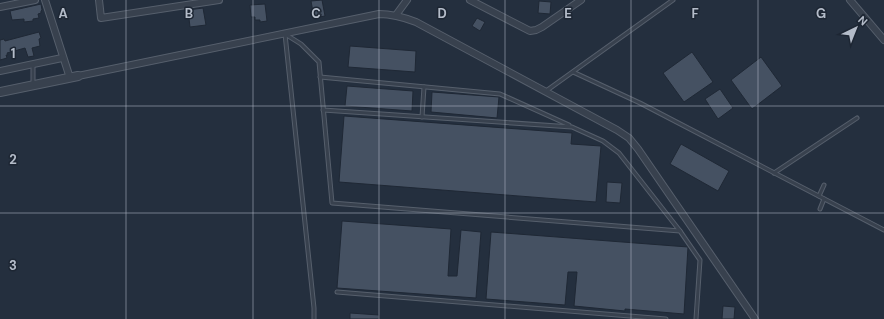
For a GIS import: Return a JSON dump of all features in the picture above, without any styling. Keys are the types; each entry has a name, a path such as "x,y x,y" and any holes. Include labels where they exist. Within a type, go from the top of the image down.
{"street":[{"path":"0,7 35,0"},
{"path":"45,0 62,58 74,77"},
{"path":"99,0 101,18 219,0"},
{"path":"396,15 407,0"},
{"path":"470,0 530,30 536,30 581,0"},
{"path":"850,0 884,40"},
{"path":"0,92 378,14 396,15 416,22 618,130 629,138 756,319"},
{"path":"0,71 62,58"}],"lane":[{"path":"546,91 673,0"},
{"path":"285,34 301,44 319,62 332,203 680,230"},
{"path":"285,34 314,319"},
{"path":"32,86 33,64"},
{"path":"573,72 640,103 884,230"},
{"path":"320,77 500,94 603,141 619,153 680,230 700,260 696,319"},
{"path":"422,117 424,87"},
{"path":"323,110 572,127"},
{"path":"774,173 857,118"},
{"path":"819,196 824,185"},
{"path":"820,209 824,200"},
{"path":"337,292 666,319"}],"building":[{"path":"322,0 325,16 314,18 311,1"},
{"path":"539,1 551,2 550,14 538,13"},
{"path":"41,4 42,10 41,13 38,14 39,18 33,19 33,21 24,22 24,19 12,20 10,11"},
{"path":"265,4 267,21 260,22 260,20 255,20 255,17 251,17 250,5"},
{"path":"203,8 206,25 190,27 188,10"},
{"path":"477,18 485,22 480,31 472,26"},
{"path":"39,32 41,38 39,39 40,46 32,48 34,56 28,57 25,48 7,53 7,58 0,60 0,40 4,39 5,41"},
{"path":"350,46 416,51 415,72 348,67"},
{"path":"692,52 713,82 684,102 663,73"},
{"path":"761,57 782,86 752,109 731,80"},
{"path":"347,86 413,91 412,111 345,106"},
{"path":"720,89 733,108 718,119 705,99"},
{"path":"432,92 499,97 497,118 431,112"},
{"path":"344,116 572,133 571,144 601,146 596,202 339,182"},
{"path":"681,144 729,171 718,191 670,164"},
{"path":"607,182 622,183 620,203 606,202"},
{"path":"342,221 451,229 448,276 457,276 461,230 481,232 476,298 337,288"},
{"path":"491,232 688,247 684,314 625,309 625,311 574,306 577,272 568,272 565,305 486,299"},
{"path":"723,306 735,307 734,319 722,319"},
{"path":"350,313 379,315 379,319 350,319"}]}
